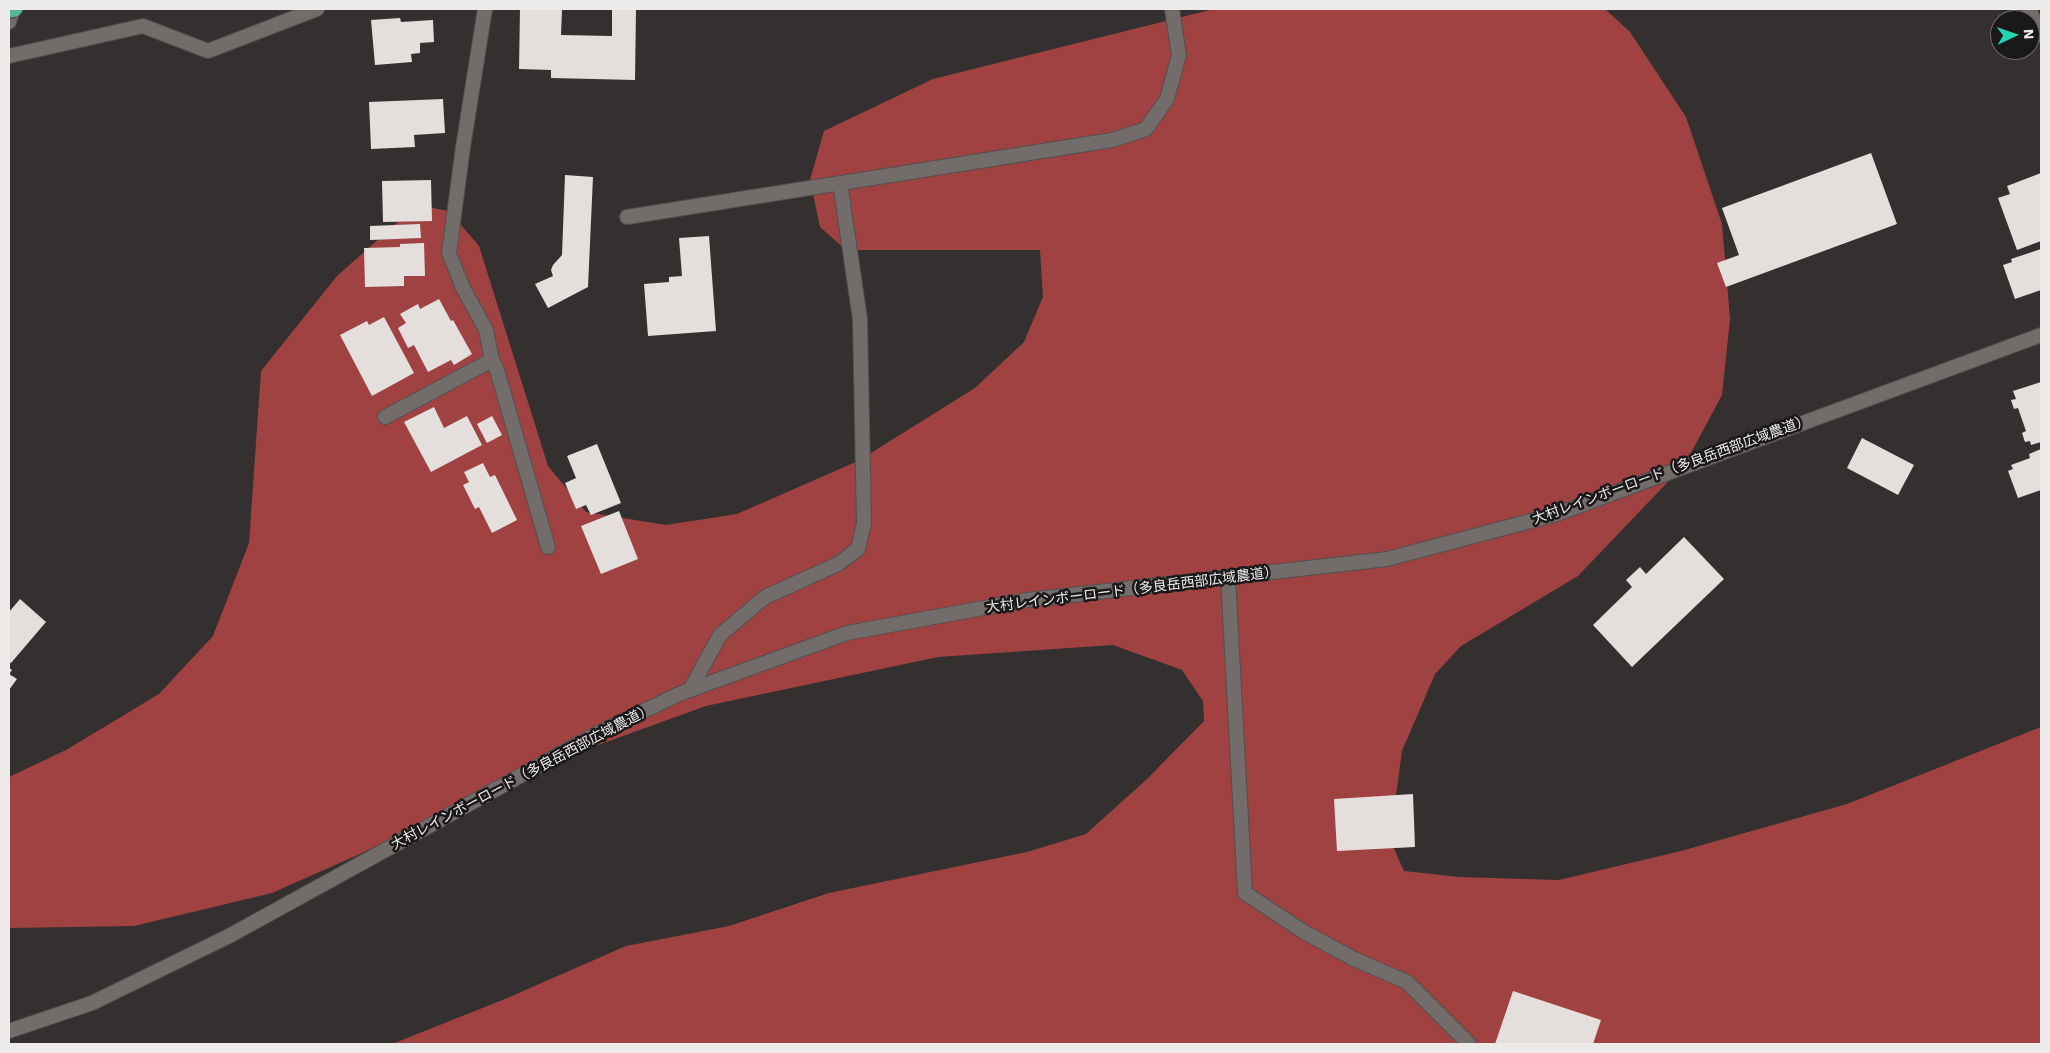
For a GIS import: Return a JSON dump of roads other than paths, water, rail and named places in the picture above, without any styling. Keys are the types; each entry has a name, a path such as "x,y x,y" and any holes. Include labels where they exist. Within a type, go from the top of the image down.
{"highway":[{"path":"9,10 14,9"}],"street":[{"path":"9,22 14,9"},
{"path":"9,56 142,26 208,51 317,9"},
{"path":"485,9 463,147 449,253 463,288 486,330 492,360 500,379 548,548"},
{"path":"627,217 1112,140 1146,129 1166,99 1179,55 1172,9"},
{"path":"2029,9 2041,35"},
{"path":"690,690 720,636 765,597 838,564 858,549 864,522 860,318 840,183"},
{"name":"大村レインボーロード（多良岳西部広域農道）","path":"9,1030 92,1003 230,936 598,733 690,690 847,633 1027,600 1387,559 1557,514 2041,335"},
{"path":"385,417 492,360"},
{"path":"1228,577 1245,893 1304,932 1354,959 1407,982 1469,1044"}]}
